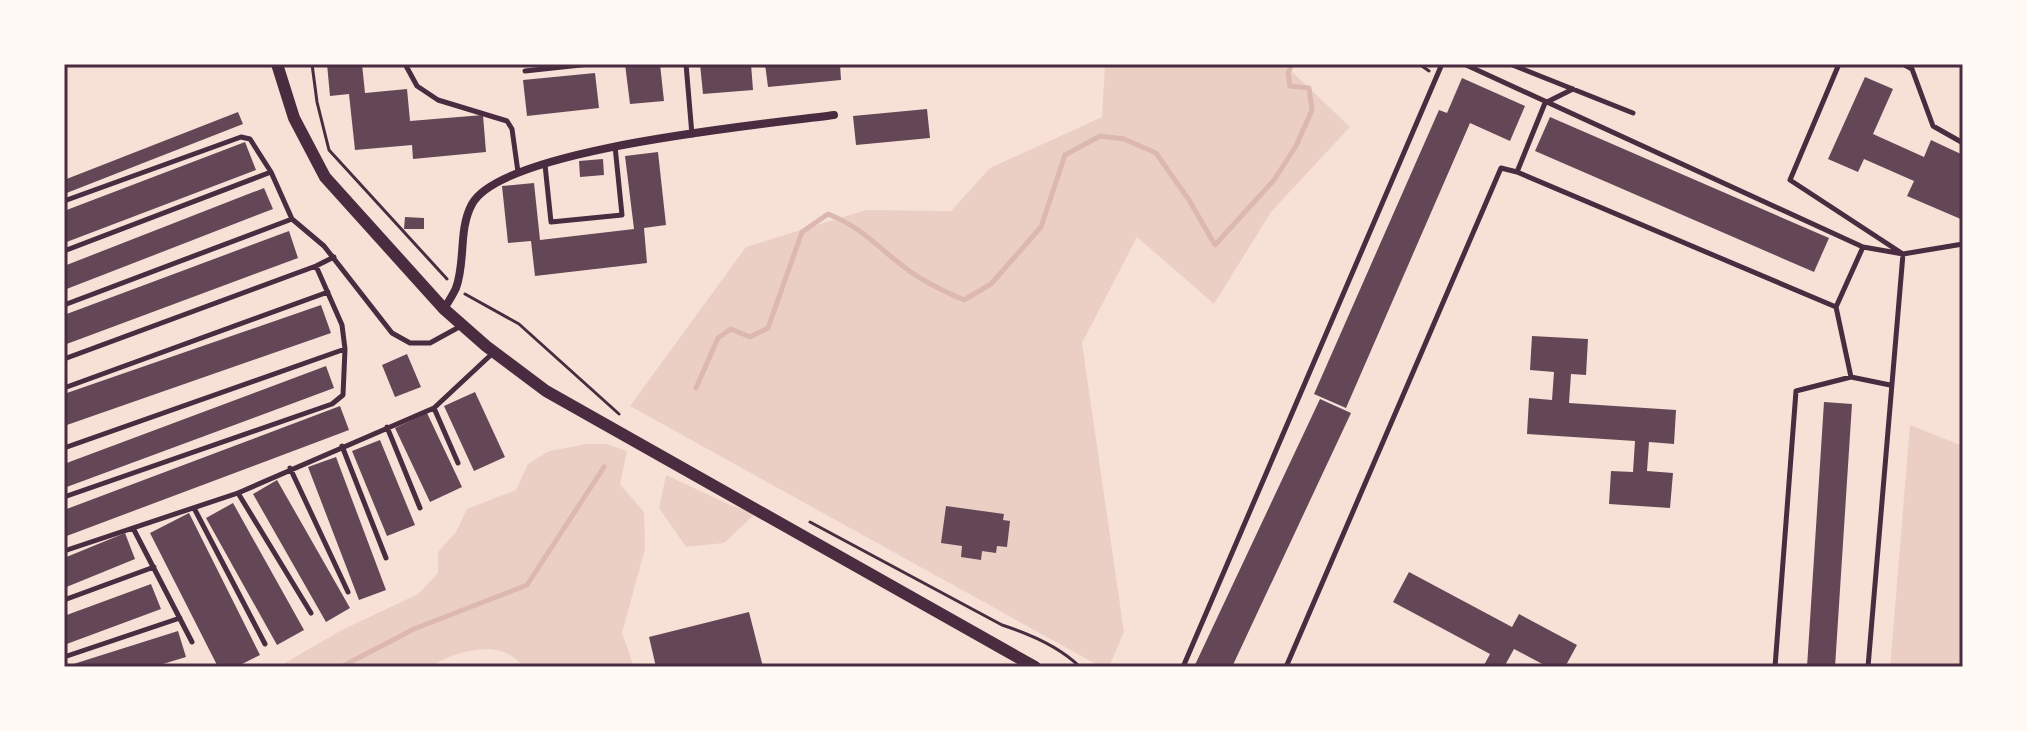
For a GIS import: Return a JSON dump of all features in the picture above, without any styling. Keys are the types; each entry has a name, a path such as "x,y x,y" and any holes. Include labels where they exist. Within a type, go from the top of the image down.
{"street":[{"path":"277,64 294,118 325,177 461,326 546,391 1035,667"},
{"path":"444,309 456,289 464,228 472,203 489,185 518,172 615,145 834,115"}],"lane":[{"path":"405,64 417,86 438,100 507,121 512,129 518,172"},
{"path":"525,71 590,64"},
{"path":"686,64 692,135"},
{"path":"1183,667 1442,64"},
{"path":"1464,64 1863,247 1903,254 1963,244"},
{"path":"1510,64 1633,113"},
{"path":"1839,64 1790,180 1903,254"},
{"path":"1903,64 1912,69 1933,126 1963,143"},
{"path":"1517,172 1545,103 1573,89"},
{"path":"64,201 241,137 250,139 271,172 292,219 309,231 334,257 392,333 417,344 430,343 461,326"},
{"path":"545,165 551,222 622,215 615,145"},
{"path":"1286,667 1501,168 1517,172 1836,307"},
{"path":"64,251 271,172"},
{"path":"64,305 292,219"},
{"path":"1851,377 1836,307 1863,247"},
{"path":"1868,667 1903,254"},
{"path":"64,359 334,257"},
{"path":"64,497 332,404 343,395 345,349 342,325 316,266"},
{"path":"64,388 328,292"},
{"path":"64,448 345,349"},
{"path":"64,551 238,493 434,408 494,352"},
{"path":"1775,667 1796,391 1851,377 1890,385"},
{"path":"434,408 458,463"},
{"path":"387,427 420,508"},
{"path":"342,446 386,558"},
{"path":"290,468 348,592"},
{"path":"238,493 311,613"},
{"path":"194,508 265,644"},
{"path":"133,528 192,642"},
{"path":"64,600 154,567"},
{"path":"64,657 180,618"}],"path":[{"path":"312,64 317,102 329,150 456,289 519,324 626,420"},
{"path":"798,516 1002,625 1023,631 1066,653 1080,667"},
{"path":"991,667 1000,667"}],"shaded area":[{"path":"1105,64 1284,64 1350,127 1271,212 1214,304 1137,237 1082,343 1124,632 1109,667 1101,667 630,406 746,247 866,210 951,211 990,168 1102,117"},
{"path":"1910,425 1963,446 1963,667 1890,667"},
{"path":"606,444 627,451 620,484 644,512 645,549 622,633 634,667 523,667 503,652 478,650 452,656 430,667 278,667 340,631 418,594 438,573 438,552 456,532 467,509 516,490 528,464 549,451"},
{"path":"666,475 730,505 756,513 724,543 686,547 659,508"}],"building":[{"path":"327,64 362,64 365,93 407,89 410,121 483,115 486,152 413,159 412,145 355,150 349,94 330,96"},
{"path":"625,64 660,64 664,101 630,104"},
{"path":"700,64 751,64 753,90 703,94"},
{"path":"765,64 840,64 841,80 768,87"},
{"path":"595,73 599,108 527,116 523,80"},
{"path":"1865,77 1893,89 1873,134 1924,157 1931,140 1963,155 1963,220 1907,196 1914,181 1864,159 1858,172 1828,159"},
{"path":"1462,78 1525,106 1510,141 1470,123 1346,408 1314,394 1439,110 1447,113"},
{"path":"927,109 930,138 856,145 853,116"},
{"path":"238,112 243,124 64,194 64,180"},
{"path":"1550,117 1829,238 1814,272 1535,151"},
{"path":"245,142 256,170 64,243 64,211"},
{"path":"658,152 666,225 644,228 647,263 535,276 531,241 508,243 502,186 534,183 540,240 634,229 625,156"},
{"path":"603,159 604,175 580,177 579,161"},
{"path":"264,188 273,209 64,290 64,266"},
{"path":"405,217 424,218 424,229 404,229"},
{"path":"289,231 298,258 64,345 64,315"},
{"path":"321,305 331,333 64,426 64,394"},
{"path":"1532,336 1588,339 1586,375 1571,374 1569,403 1676,410 1674,444 1649,442 1647,471 1673,473 1670,508 1609,504 1611,471 1633,472 1635,441 1527,434 1529,398 1552,400 1554,372 1530,370"},
{"path":"407,354 421,387 395,397 382,365"},
{"path":"326,366 334,388 64,488 64,464"},
{"path":"475,392 505,457 474,471 444,406"},
{"path":"1320,399 1351,413 1232,667 1194,667"},
{"path":"1824,402 1852,404 1835,667 1807,667"},
{"path":"340,406 349,430 64,537 64,510"},
{"path":"427,413 462,487 430,502 395,428"},
{"path":"380,440 415,525 387,536 352,451"},
{"path":"336,457 386,590 359,600 308,467"},
{"path":"277,480 350,608 326,622 253,494"},
{"path":"233,503 304,630 277,645 206,518"},
{"path":"946,506 1004,514 1003,520 1010,521 1007,547 997,546 996,553 982,551 981,560 961,557 962,546 941,543"},
{"path":"189,513 260,655 236,667 218,667 150,533"},
{"path":"125,533 135,559 64,588 64,558"},
{"path":"1409,572 1512,627 1519,614 1577,645 1565,667 1548,667 1514,649 1504,667 1483,667 1490,654 1393,602"},
{"path":"151,584 161,609 64,645 64,616"},
{"path":"749,612 763,667 656,667 649,637"},
{"path":"178,631 186,657 153,667 64,667"}],"waterway":[{"path":"696,388 718,338 731,329 750,337 768,328 802,232 828,214 860,231 918,277 964,300 991,284 1041,227 1065,155 1100,136 1124,139 1156,153 1189,200 1215,245 1274,180 1296,146 1312,110 1309,88 1290,86 1288,73 1292,64"},
{"path":"341,667 414,629 527,585 604,467"}]}
